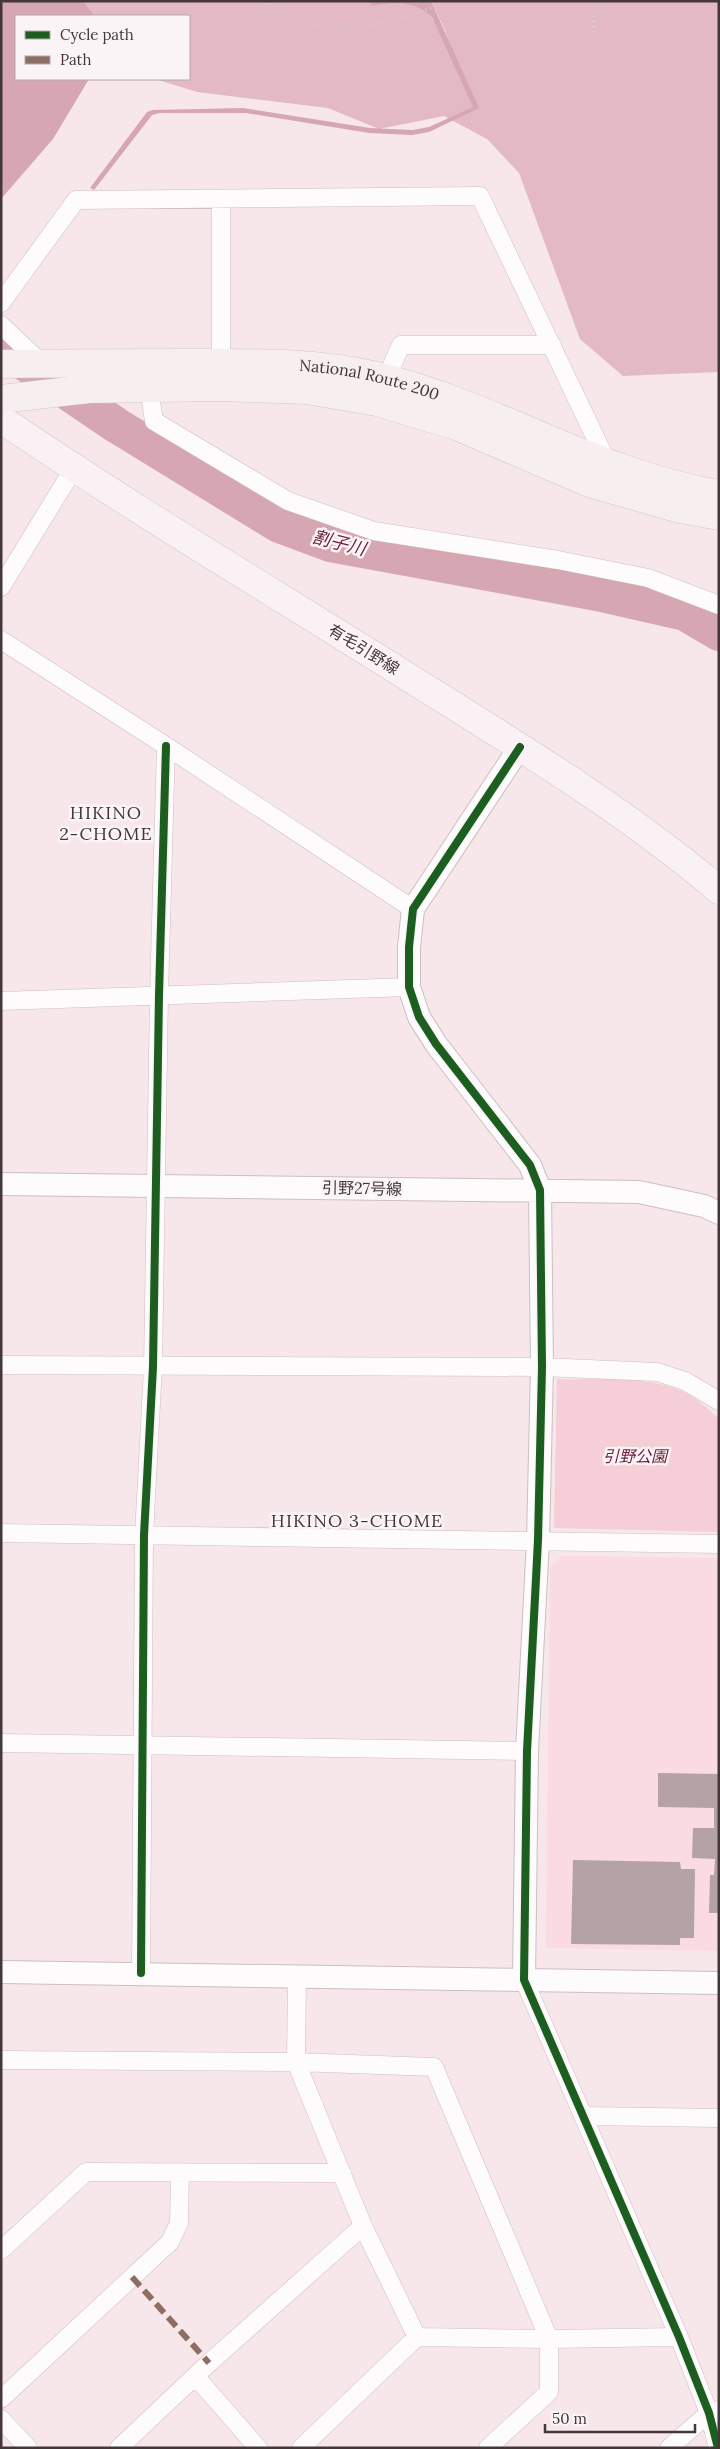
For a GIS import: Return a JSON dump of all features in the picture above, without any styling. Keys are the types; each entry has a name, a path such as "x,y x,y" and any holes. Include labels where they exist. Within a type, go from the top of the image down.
{"highway":[{"name":"National Route 200","path":"1,364 222,363 299,364 339,368 386,379 459,402 608,464 643,476 719,494"},
{"name":"National Route 200","path":"3,405 88,390 221,387 307,390 377,402 456,426 589,483 680,509 719,516"}],"main road":[{"name":"有毛引野線","path":"3,405 74,468 520,747 677,854 719,890"}],"street":[{"path":"1,304 76,200 480,196 608,464"},
{"path":"221,199 222,363"},
{"path":"1,325 41,363"},
{"path":"386,379 401,345 552,345"},
{"path":"149,388 154,421 288,501 374,531 558,560 648,578 719,606"},
{"path":"1,587 74,468"},
{"path":"1,640 413,909"},
{"path":"141,1973 144,1535 153,1367 158,995 166,746"},
{"path":"520,747 413,909 409,947 409,987 420,1017 436,1044 530,1165 540,1190 542,1367 538,1540 527,1751 524,1980 585,2116 679,2337 714,2411 718,2448"},
{"path":"1,1001 409,987"},
{"name":"引野27号線","path":"1,1184 639,1192 704,1206 719,1213"},
{"path":"1,1365 542,1367 657,1372 685,1381 719,1401"},
{"path":"1,1533 719,1544"},
{"path":"1,1743 527,1751"},
{"path":"1,1972 719,1983"},
{"path":"297,1976 296,2062 363,2226 418,2337"},
{"path":"1,2060 296,2062 434,2067 549,2339 549,2392 488,2448"},
{"path":"585,2116 719,2118"},
{"path":"1,2250 86,2172 342,2173"},
{"path":"1,2399 170,2242 179,2223 180,2173"},
{"path":"118,2448 363,2226"},
{"path":"301,2448 418,2337 549,2339 679,2337"},
{"path":"196,2377 258,2448"},
{"path":"669,2448 714,2411"},
{"path":"1,2418 28,2448"}],"path":[{"path":"264,1 312,24 346,30 407,17 448,1"},
{"path":"593,1 594,37 601,53"}],"shaded area":[{"path":"1,1 83,1 94,15 15,15 15,80 88,80 53,139 1,199"},
{"path":"83,1 369,1 372,6 411,3 423,7 434,21 466,90 445,30 431,1 719,1 719,372 623,376 580,339 519,173 487,139 444,116 379,129 328,108 197,92 158,80 190,80 190,15 94,15"},
{"path":"369,1 431,1 479,108 429,132 412,135 369,133 246,113 160,113 152,115 94,190 90,188 147,112 153,110 243,108 370,128 413,130 429,127 473,107 432,17 425,11 411,5 396,3 372,6"},
{"path":"562,1556 719,1558 719,1951 546,1948 550,1567"}],"green space":[{"name":"引野公園","path":"557,1379 632,1380 661,1384 692,1397 719,1419 719,1532 554,1528"}],"building":[{"path":"658,1773 719,1774 719,1913 709,1913 710,1875 714,1875 715,1859 692,1858 693,1828 714,1828 714,1808 658,1807"},
{"path":"573,1860 680,1862 681,1869 695,1869 694,1938 680,1938 680,1945 571,1944"}],"waterway":[{"name":"割子川","path":"1,347 116,425 279,525 330,544 597,593 685,613 719,633"}],"marked path":[{"path":"132,2277 209,2363"}],"cycle path":[{"path":"141,1973 144,1535 153,1367 159,995 166,746"},
{"path":"520,747 413,909 409,947 409,987 419,1017 436,1044 530,1165 540,1190 542,1367 538,1540 527,1751 524,1980 679,2337 709,2413 718,2448"}],"district":[{"name":"HIKINO 2-CHOME","path":"106,823"},
{"name":"HIKINO 3-CHOME","path":"357,1521"}]}
